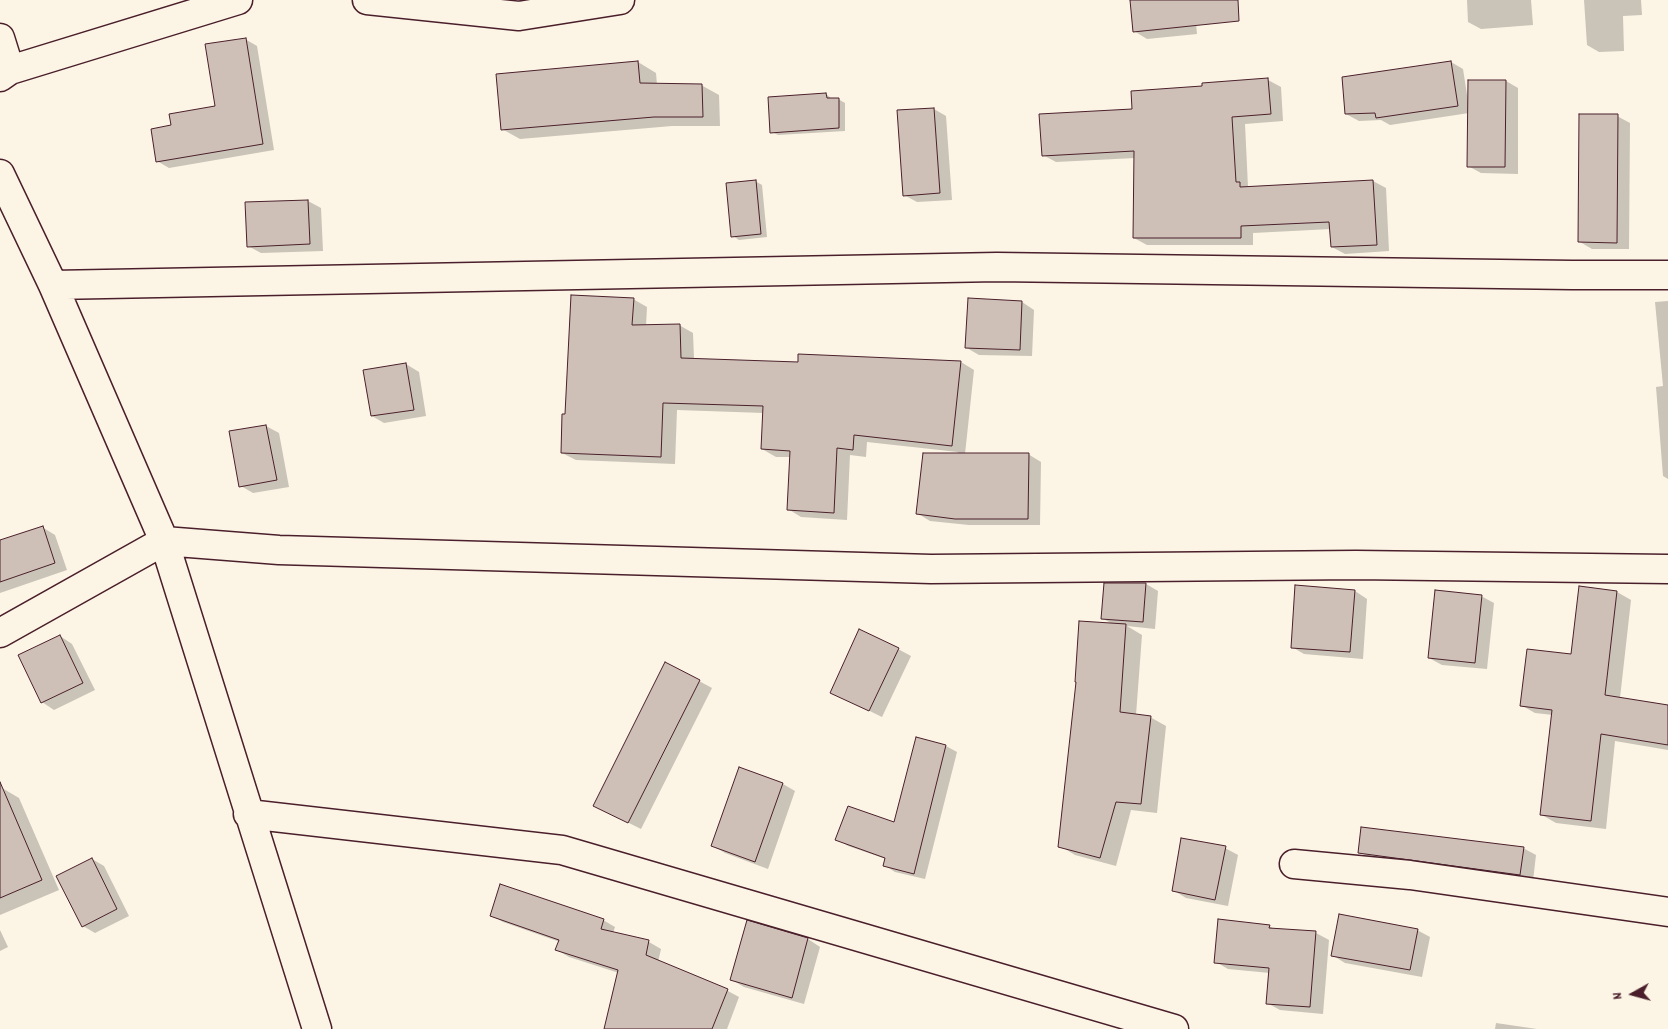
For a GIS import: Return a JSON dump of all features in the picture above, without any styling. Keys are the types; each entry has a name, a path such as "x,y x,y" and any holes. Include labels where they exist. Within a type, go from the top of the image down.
{"street":[{"path":"0,38 5,73 238,0"},
{"path":"367,0 519,16 620,0"},
{"path":"0,174 53,285 164,541 248,814 308,1025"},
{"path":"53,285 997,267 1668,275"},
{"path":"0,633 164,541 279,550 930,569 1356,565 1668,569"},
{"path":"248,814 562,850 1174,1029"},
{"path":"1294,864 1410,875 1668,912"}],"building":[{"path":"1130,0 1238,0 1239,21 1133,32"},
{"path":"246,38 263,144 156,162 151,129 171,125 169,114 215,106 205,44"},
{"path":"638,61 640,83 702,84 703,117 654,117 501,130 496,74"},
{"path":"1451,61 1458,106 1376,118 1375,113 1345,114 1342,77"},
{"path":"1268,78 1271,114 1232,117 1236,182 1240,182 1240,187 1373,180 1377,245 1331,247 1329,222 1241,226 1241,238 1133,238 1134,151 1042,156 1039,114 1132,109 1131,91 1202,86 1202,83"},
{"path":"1468,80 1506,80 1505,167 1467,167"},
{"path":"826,93 827,98 839,98 839,128 770,133 768,97"},
{"path":"934,108 940,193 903,196 897,110"},
{"path":"1579,114 1618,114 1617,243 1578,242"},
{"path":"756,180 761,234 731,237 726,183"},
{"path":"308,200 310,244 247,247 245,202"},
{"path":"571,295 634,298 632,325 680,324 681,358 798,362 798,354 961,361 952,446 854,435 853,450 837,448 834,513 787,510 790,451 761,449 763,406 663,403 661,457 561,453 562,414 565,414"},
{"path":"968,298 1022,301 1020,350 965,348"},
{"path":"406,363 414,410 371,416 363,370"},
{"path":"266,425 277,480 239,487 229,431"},
{"path":"923,453 1029,453 1028,519 955,519 916,514"},
{"path":"43,526 55,563 0,582 0,540"},
{"path":"1104,583 1146,583 1143,622 1101,619"},
{"path":"1295,585 1355,590 1350,652 1291,648"},
{"path":"1579,586 1617,591 1605,695 1668,705 1668,745 1601,734 1591,821 1540,815 1552,710 1520,706 1527,649 1571,654"},
{"path":"1435,590 1482,595 1475,663 1428,658"},
{"path":"1079,621 1126,624 1120,712 1151,716 1141,804 1116,802 1100,858 1058,847 1076,682"},
{"path":"859,629 899,648 869,711 830,693"},
{"path":"60,635 83,683 41,703 18,655"},
{"path":"665,662 700,680 628,823 593,806"},
{"path":"916,737 946,745 914,874 883,866 885,858 835,840 848,806 894,822"},
{"path":"739,767 783,783 755,862 711,846"},
{"path":"0,782 42,880 0,898"},
{"path":"1361,827 1524,847 1520,875 1358,853"},
{"path":"1181,838 1226,846 1215,900 1172,891"},
{"path":"92,858 117,909 82,927 56,876"},
{"path":"500,884 604,919 601,929 649,940 646,955 728,989 712,1029 604,1029 618,970 555,950 559,940 490,916"},
{"path":"1339,914 1418,929 1410,970 1331,956"},
{"path":"1218,919 1270,925 1269,928 1316,931 1310,1007 1266,1004 1269,968 1214,963"},
{"path":"747,920 808,938 792,998 730,980"}]}
